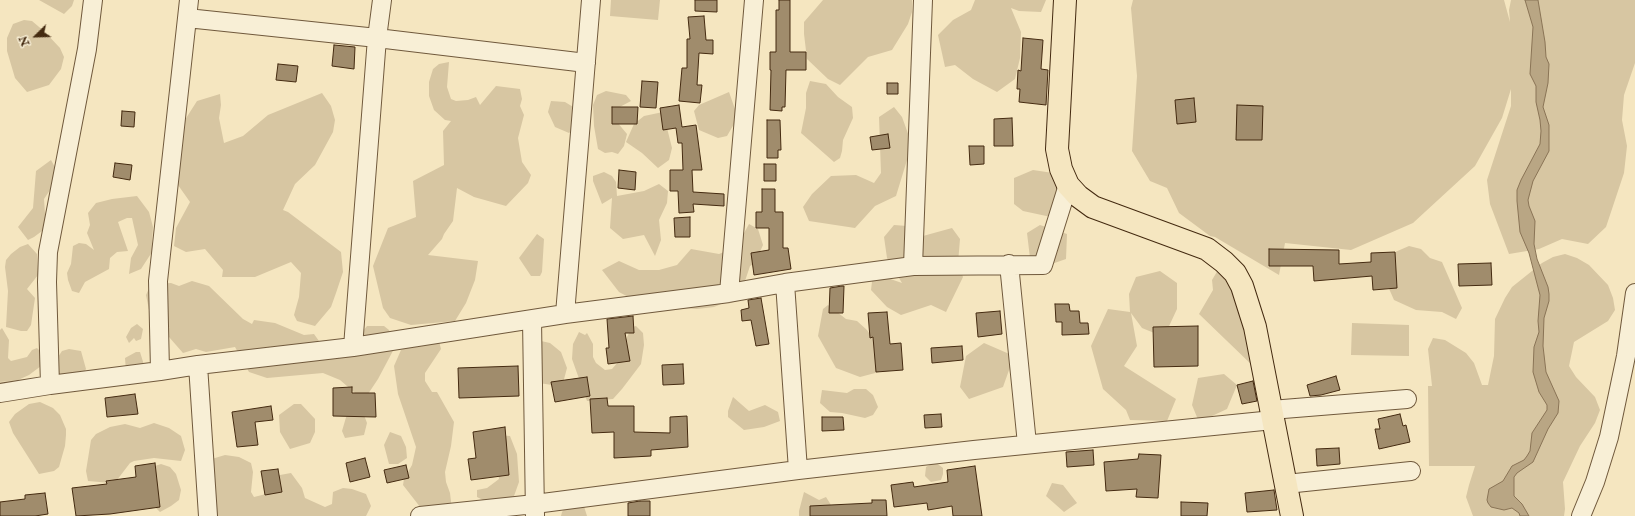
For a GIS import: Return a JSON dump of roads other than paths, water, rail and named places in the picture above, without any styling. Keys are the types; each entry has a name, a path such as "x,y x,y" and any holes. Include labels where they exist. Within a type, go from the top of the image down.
{"main road":[{"path":"1065,0 1057,149 1061,169 1068,185 1078,196 1093,207 1207,249 1235,273 1242,286 1255,327 1292,516"}],"street":[{"path":"50,385 47,282 48,252 87,49 93,0"},
{"path":"160,371 158,281 189,0"},
{"path":"352,348 377,38 382,0"},
{"path":"566,314 591,0"},
{"path":"729,293 754,0"},
{"path":"913,266 923,0"},
{"path":"187,18 377,38 586,63"},
{"path":"0,393 198,365 352,348 566,314 729,293 785,283 913,266 1009,264 1043,265 1068,185"},
{"path":"1009,264 1027,444"},
{"path":"785,283 798,470"},
{"path":"1581,516 1595,482 1609,437 1630,356 1635,293"},
{"path":"532,320 535,510"},
{"path":"198,365 208,516"},
{"path":"420,516 535,510 798,470 1407,399"},
{"path":"1286,484 1411,471"}]}
